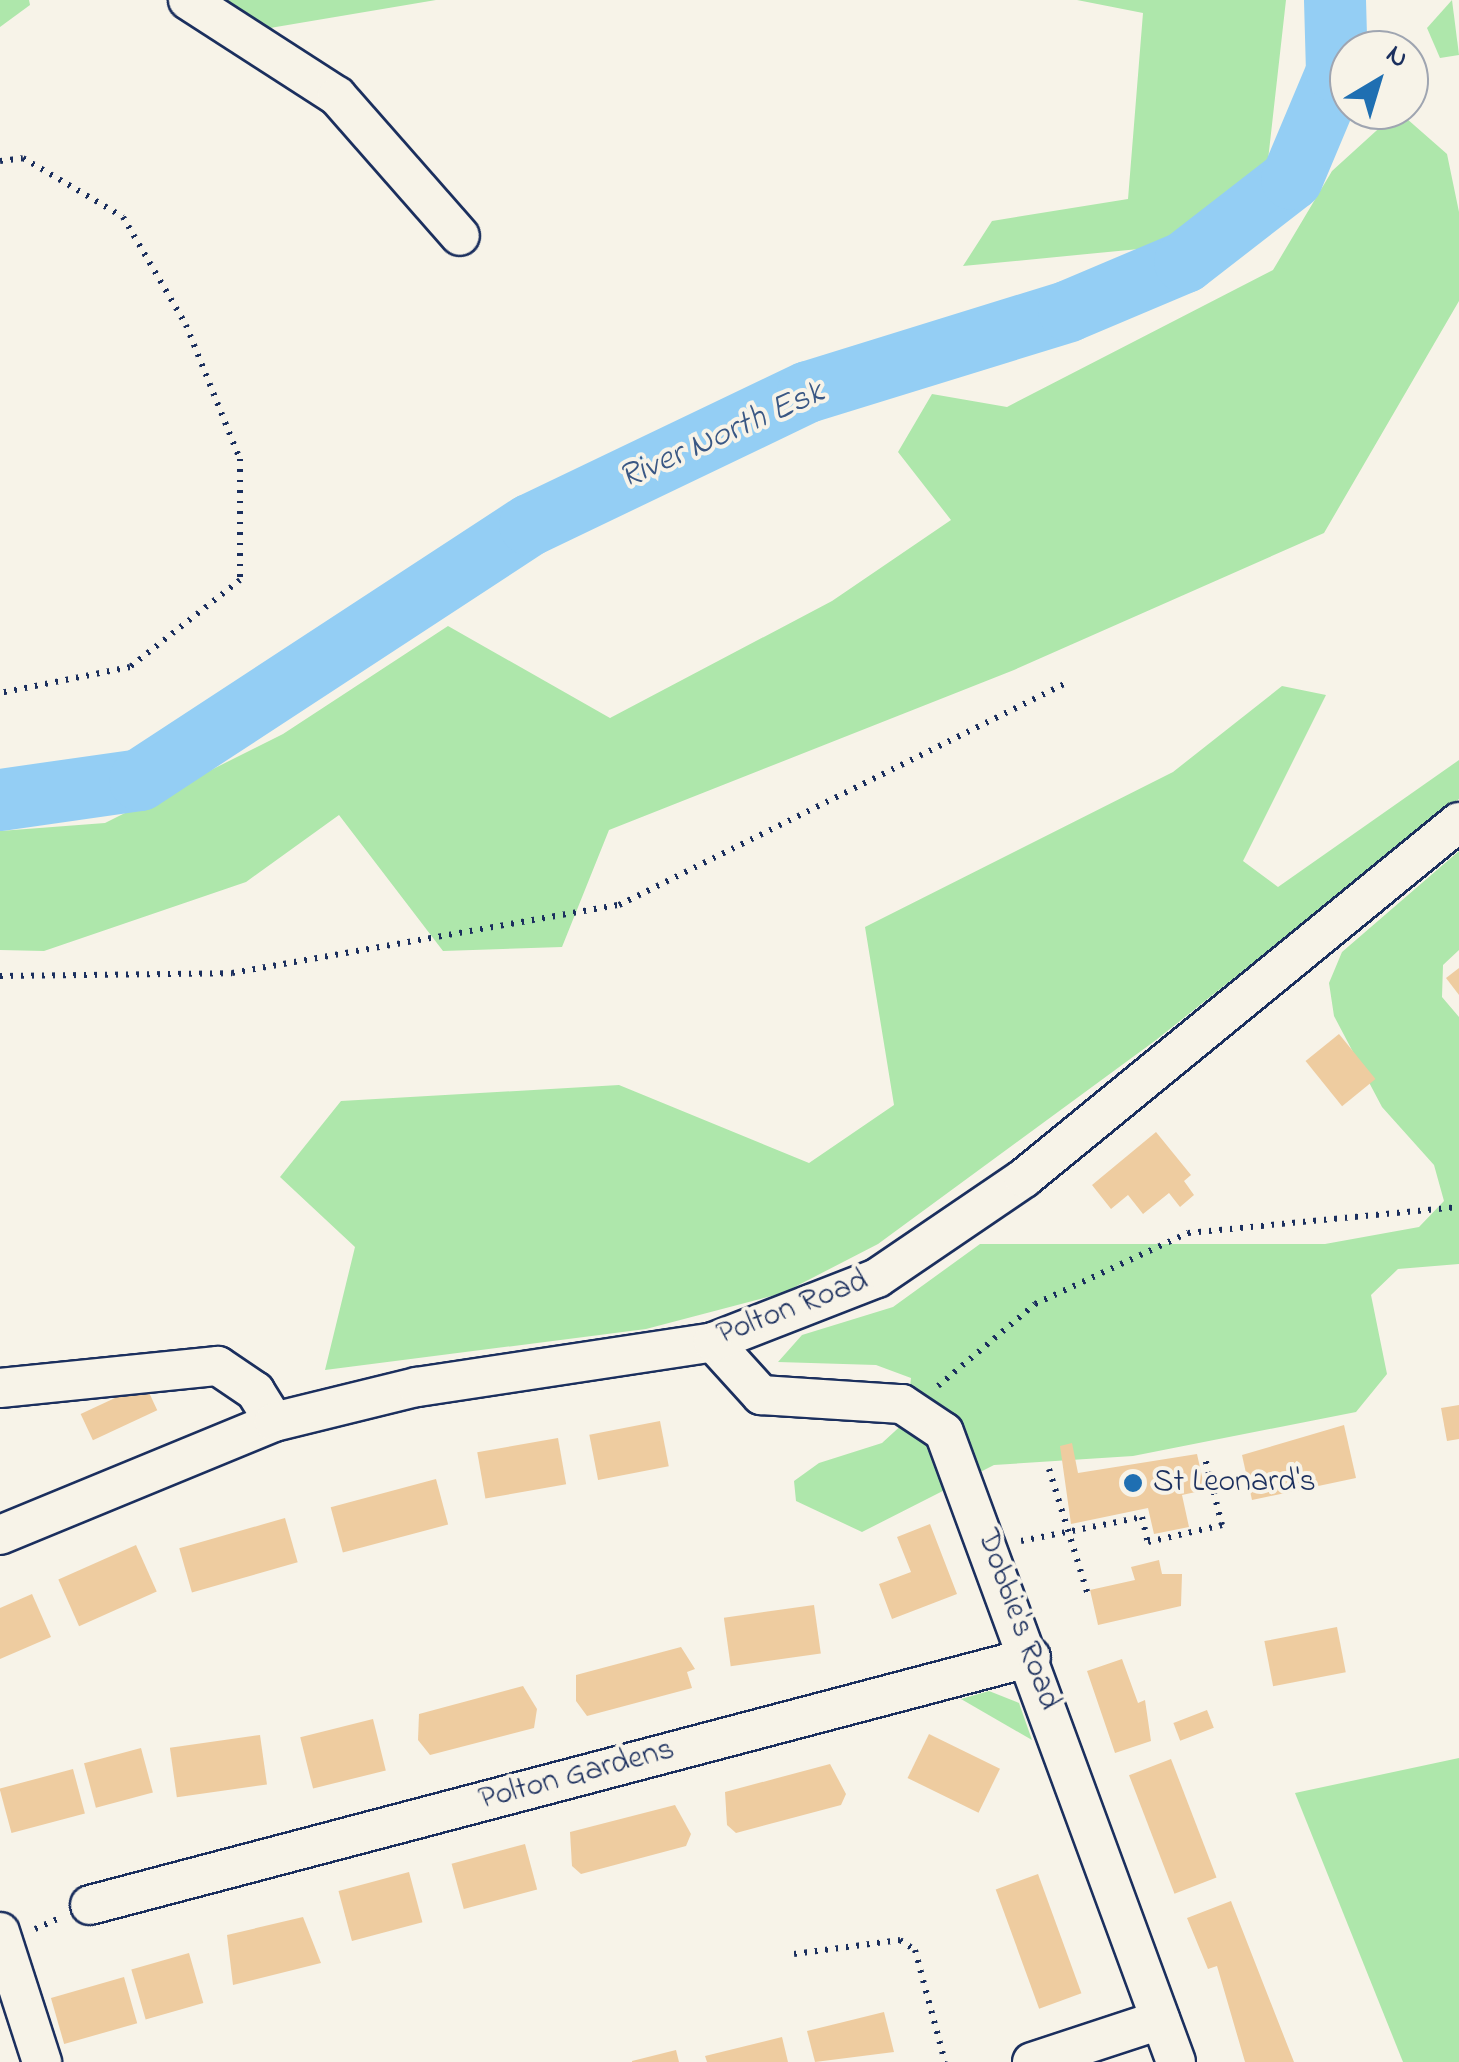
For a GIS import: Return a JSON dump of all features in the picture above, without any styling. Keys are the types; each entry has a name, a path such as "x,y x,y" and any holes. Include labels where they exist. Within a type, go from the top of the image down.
{"street":[{"path":"188,0 337,96 460,236"},
{"name":"Polton Road","path":"0,1534 274,1422 417,1387 712,1342 877,1278 1024,1178 1459,822"},
{"path":"712,1342 761,1396 916,1409"},
{"path":"0,1388 218,1366 255,1391 274,1422"},
{"name":"Dobbie's Road","path":"916,1409 952,1446 1176,2062"},
{"name":"Polton Gardens","path":"108,1888 1031,1657"},
{"path":"8,1930 42,2062"},
{"path":"1032,2062 1160,2020"}],"path":[{"path":"0,161 23,158 124,216 186,325 240,458 240,580 130,667 0,693"},
{"path":"0,976 232,973 619,905 1066,683"},
{"path":"916,1409 978,1344 1035,1304 1188,1233 1459,1207"},
{"path":"990,1547 1142,1517 1148,1542 1222,1525 1204,1454"},
{"path":"1050,1469 1089,1598"},
{"path":"8,1930 30,1931 108,1888"},
{"path":"794,1954 900,1940 914,1950 945,2062"}],"green space":[{"path":"0,0 29,0 30,5 0,27"},
{"path":"222,0 436,0 264,29"},
{"path":"1077,0 1286,0 1268,160 1170,246 963,266 992,221 1128,199 1143,13"},
{"path":"1452,0 1459,55 1440,58 1427,28"},
{"path":"1377,130 1420,130 1447,154 1459,212 1459,301 1324,533 1014,670 609,830 562,947 443,951 339,815 246,882 44,951 0,950 0,831 105,823 283,734 448,626 610,718 832,601 951,520 898,452 932,394 1007,407 1273,270 1332,171"},
{"path":"1282,686 1326,695 1243,861 1278,887 1459,760 1459,799 1156,1040 878,1244 783,1293 646,1329 325,1370 355,1247 280,1177 341,1101 619,1085 809,1163 894,1105 865,927 1173,772"},
{"path":"1459,851 1459,950 1443,965 1442,997 1459,1017 1459,1264 1398,1269 1371,1295 1387,1374 1356,1412 1133,1456 994,1465 862,1532 796,1501 794,1481 819,1463 882,1443 906,1421 911,1378 876,1365 778,1362 802,1335 893,1307 980,1244 1325,1244 1419,1227 1444,1201 1434,1165 1382,1107 1334,1016 1329,983 1342,952"},
{"path":"989,1691 1019,1703 1032,1740 961,1699"},
{"path":"1459,1758 1459,2062 1403,2062 1295,1793"}],"building":[{"path":"1459,968 1459,995 1446,978"},
{"path":"1339,1034 1376,1079 1342,1106 1306,1061"},
{"path":"1156,1132 1191,1175 1184,1181 1194,1195 1180,1207 1169,1193 1143,1214 1128,1195 1111,1209 1092,1185"},
{"path":"145,1384 157,1410 93,1440 81,1414"},
{"path":"1459,1405 1459,1439 1447,1441 1441,1408"},
{"path":"660,1421 669,1466 598,1480 589,1435"},
{"path":"1344,1425 1356,1478 1252,1500 1242,1455"},
{"path":"558,1438 566,1484 485,1499 477,1452"},
{"name":"St Leonard's","path":"1072,1443 1078,1473 1197,1454 1205,1490 1182,1495 1189,1527 1154,1534 1148,1508 1071,1524 1060,1446"},
{"path":"436,1479 448,1524 343,1553 331,1507"},
{"path":"285,1518 298,1562 192,1593 179,1548"},
{"path":"930,1524 957,1594 892,1619 879,1584 911,1572 897,1537"},
{"path":"136,1545 157,1592 79,1626 58,1580"},
{"path":"1159,1560 1162,1574 1182,1574 1181,1606 1098,1625 1090,1590 1135,1580 1131,1567"},
{"path":"32,1594 51,1637 0,1659 0,1608"},
{"path":"814,1605 821,1654 731,1666 724,1618"},
{"path":"1337,1627 1346,1672 1273,1686 1264,1641"},
{"path":"681,1647 695,1669 687,1672 692,1688 587,1716 576,1701 576,1675"},
{"path":"1122,1659 1138,1703 1145,1700 1151,1741 1115,1753 1087,1671"},
{"path":"523,1686 537,1709 534,1728 430,1755 418,1740 419,1714"},
{"path":"1207,1710 1214,1728 1180,1741 1173,1723"},
{"path":"373,1719 386,1770 313,1789 300,1737"},
{"path":"929,1734 1000,1769 979,1813 908,1778"},
{"path":"260,1735 267,1785 177,1797 170,1748"},
{"path":"141,1748 153,1792 96,1808 84,1763"},
{"path":"1171,1759 1217,1878 1175,1894 1129,1775"},
{"path":"830,1764 846,1794 841,1805 736,1833 727,1825 725,1792"},
{"path":"73,1769 85,1813 11,1833 0,1789"},
{"path":"675,1805 691,1834 686,1846 581,1874 572,1866 570,1832"},
{"path":"525,1844 537,1889 464,1909 452,1864"},
{"path":"409,1872 422,1922 352,1941 338,1891"},
{"path":"1038,1874 1081,1993 1039,2009 996,1889"},
{"path":"1231,1901 1294,2062 1245,2062 1217,1966 1208,1969 1187,1918"},
{"path":"303,1917 321,1963 233,1985 227,1935"},
{"path":"189,1953 203,2003 146,2020 131,1970"},
{"path":"124,1977 137,2023 64,2044 51,1998"},
{"path":"884,2012 894,2052 815,2062 807,2031"},
{"path":"782,2037 788,2062 707,2062 705,2056"},
{"path":"676,2050 679,2062 632,2062 632,2061"}],"waterway":[{"name":"River North Esk","path":"0,800 140,780 530,525 808,392 1069,311 1185,262 1292,179 1337,72 1335,0"}],"place":[{"name":"St Leonard's","path":"1133,1483"}]}
